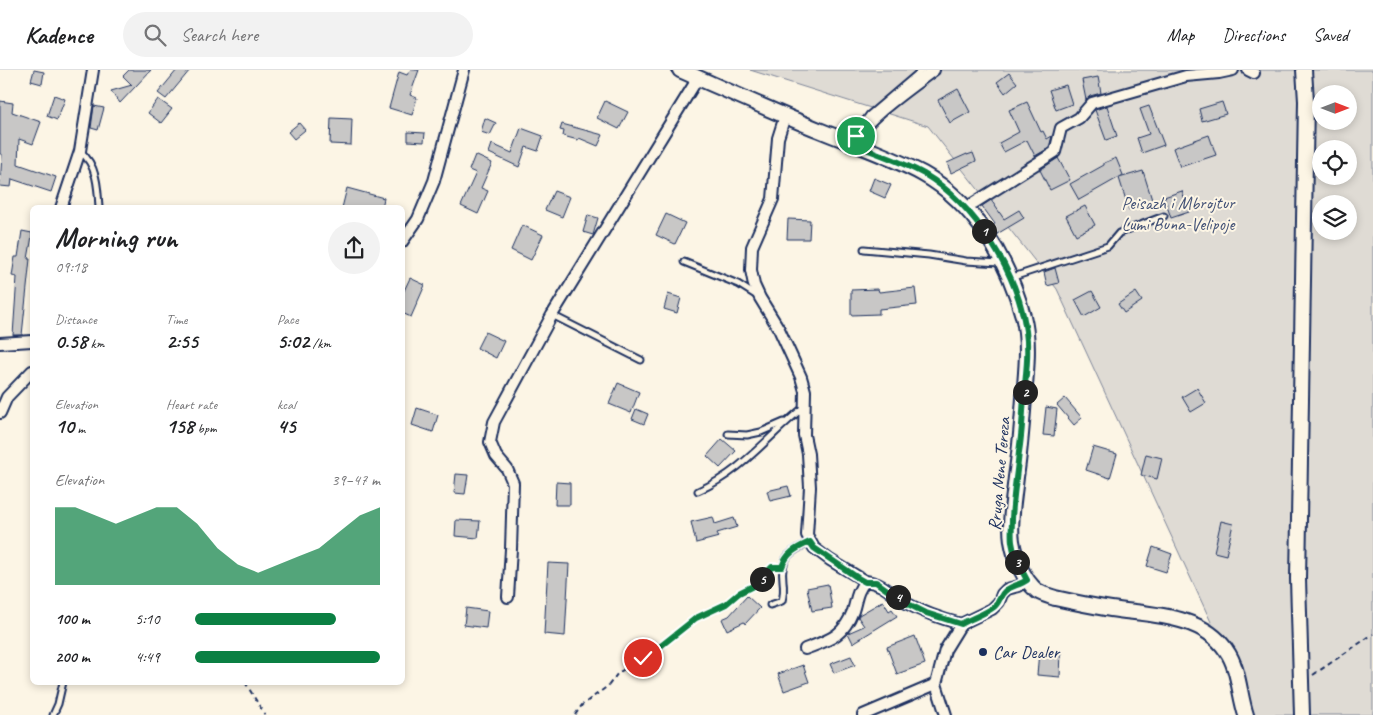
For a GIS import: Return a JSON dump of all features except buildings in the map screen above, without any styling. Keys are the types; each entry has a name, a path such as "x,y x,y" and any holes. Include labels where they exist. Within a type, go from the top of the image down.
{"street":[{"path":"62,205 80,151 93,70"},
{"path":"405,238 418,219 434,181 464,70"},
{"name":"Rruga Nene Tereza","path":"680,70 902,164 942,187 966,208 997,250 1004,263 1026,331 1028,356 1013,500 1012,540 1017,562 1027,580 1038,592 1055,598 1188,622 1218,639 1227,651 1236,673 1246,715"},
{"path":"851,143 888,106 934,70"},
{"path":"966,208 1055,152 1061,128 1079,118 1092,103 1186,76 1233,70"},
{"path":"1302,715 1298,579 1306,102 1304,70"},
{"path":"508,597 513,483 507,469 496,456 490,442 494,422 552,315 698,78"},
{"path":"785,116 778,138 773,199 752,247 751,270 760,298 779,329 801,377 805,391 804,436 808,454 810,487 807,535 814,548 865,582 876,582 904,602 926,613 961,624"},
{"path":"0,343 30,341"},
{"path":"0,413 7,397 30,373"},
{"path":"946,715 936,684 946,650 961,624 992,609 1007,589 1019,586 1027,580"},
{"path":"805,649 832,639 843,631 853,610 857,592 865,582"},
{"path":"863,715 936,684"}],"lane":[{"path":"865,127 864,120 922,70"},
{"path":"80,151 89,158 94,170 99,205"},
{"path":"1010,278 1108,246 1119,233 1164,216"},
{"path":"864,249 929,255 966,261 1004,263"},
{"path":"684,262 738,284 760,298"},
{"path":"552,315 641,360"},
{"path":"698,491 718,483 732,472 759,450 785,422 804,406"},
{"path":"728,434 747,436 785,422"},
{"path":"770,606 782,601 785,592 782,567 786,557 793,550 810,542"},
{"path":"53,715 58,704 62,685"}],"path":[{"path":"575,715 582,705 608,686 618,673 657,649 696,618 726,604 739,593 755,585 772,567 782,567"},
{"path":"1301,684 1373,634"},
{"path":"247,685 265,715"}],"green space":[{"name":"Peisazh i Mbrojtur Lumi Buna-Velipoje","path":"750,70 1373,70 1373,715 1254,715 1057,289 928,126"}],"place":[{"name":"Car Dealer","path":"983,652"}],"route":[{"path":"643,658 696,618 719,608 739,593 755,585 772,567 782,567 786,557 793,550 810,542 814,548 830,560 865,582 876,582 904,602 926,613 961,624 992,609 1007,589 1019,586 1027,580 1017,562 1012,540 1013,500 1028,356 1026,331 1008,272 997,250 966,208 942,187 924,175 851,143 856,136"}]}
